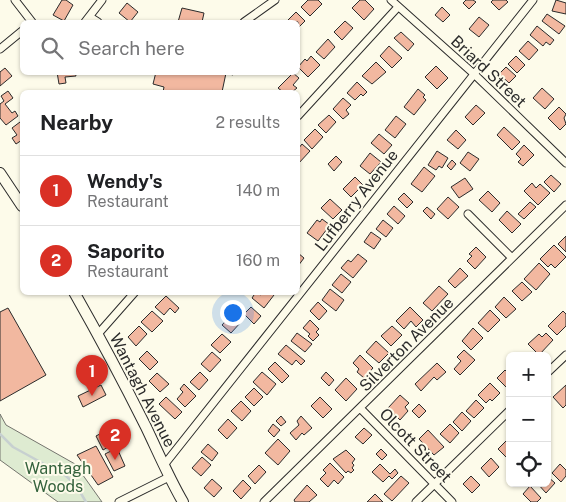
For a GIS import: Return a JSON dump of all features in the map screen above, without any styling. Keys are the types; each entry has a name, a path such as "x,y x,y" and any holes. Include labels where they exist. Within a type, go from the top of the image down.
{"main road":[{"path":"0,173 20,203"},
{"name":"Wantagh Avenue","path":"76,295 98,334 183,502"}],"street":[{"path":"15,0 30,20"},
{"path":"88,20 102,0"},
{"path":"247,20 275,0"},
{"name":"Briard Street","path":"391,0 474,74 566,163"},
{"name":"Lufberry Avenue","path":"300,293 533,0"},
{"path":"300,114 398,7"},
{"path":"0,49 20,33"},
{"name":"Silverton Avenue","path":"264,502 566,205"},
{"path":"468,214 512,258"},
{"path":"98,334 133,295"},
{"name":"Lufberry Avenue","path":"164,465 299,295"},
{"path":"551,369 566,354"},
{"name":"Olcott Street","path":"360,408 452,502"},
{"path":"416,502 506,414"},
{"path":"119,502 169,477"}],"green space":[{"name":"Wantagh Woods","path":"0,414 6,425 75,464 102,502 58,502 0,460"}],"building":[{"path":"62,0 66,0 73,5 65,20 53,15"},
{"path":"308,0 318,0 322,4 310,16 301,7"},
{"path":"360,0 365,0 374,9 364,20 352,8"},
{"path":"466,0 476,2 469,9 463,3"},
{"path":"493,0 506,0 508,2 499,10 491,2"},
{"path":"556,0 566,3 566,14 552,11"},
{"path":"127,3 138,12 132,20 128,20 119,13"},
{"path":"442,7 450,15 443,22 435,15"},
{"path":"182,8 204,13 202,20 179,20"},
{"path":"296,12 305,21 300,26 300,20 288,20"},
{"path":"547,14 565,26 559,34 542,21"},
{"path":"479,17 489,25 479,37 469,29"},
{"path":"345,21 353,28 342,40 334,32"},
{"path":"537,26 554,40 550,45 546,42 543,46 530,35"},
{"path":"401,32 414,44 408,51 394,38"},
{"path":"328,39 335,47 324,59 316,52"},
{"path":"528,41 538,50 529,60 519,51"},
{"path":"389,46 402,58 392,68 380,56"},
{"path":"311,56 320,65 308,77 300,69 300,65 305,59 307,61"},
{"path":"516,56 525,65 517,73 508,64"},
{"path":"376,62 386,72 372,84 362,76"},
{"path":"436,66 448,78 437,89 425,77"},
{"path":"506,67 516,76 509,83 499,74"},
{"path":"5,68 12,76 0,86 0,72"},
{"path":"58,75 76,75 65,77 66,83 59,84"},
{"path":"155,75 226,75 222,90 163,90 164,87 153,84"},
{"path":"291,75 295,75 299,78 293,85 297,88 294,90 280,90 278,88"},
{"path":"357,82 367,92 363,96 361,94 355,100 347,93"},
{"path":"542,88 554,99 545,109 533,98"},
{"path":"418,89 425,95 423,97 426,100 414,115 404,107"},
{"path":"8,91 13,98 5,104 12,113 15,111 18,116 6,125 0,118 0,104 4,101 1,96"},
{"path":"343,98 351,105 346,110 349,114 343,119 333,109"},
{"path":"476,105 485,113 473,125 465,117"},
{"path":"559,107 566,114 564,118 566,124 560,130 548,118"},
{"path":"329,115 336,122 326,133 318,125"},
{"path":"396,116 406,124 395,138 385,130"},
{"path":"20,122 20,141 16,144 12,138 17,135 12,128"},
{"path":"504,127 520,142 512,150 497,135"},
{"path":"315,129 323,137 312,149 304,140"},
{"path":"456,130 466,140 458,149 447,140"},
{"path":"379,134 392,145 384,154 371,143"},
{"path":"302,144 310,151 300,162 300,146"},
{"path":"524,145 534,155 523,166 518,162 521,159 516,154"},
{"path":"437,151 448,158 442,168 439,166 436,170 428,165"},
{"path":"468,152 479,159 470,171 460,163"},
{"path":"370,153 381,162 370,174 360,166"},
{"path":"336,156 342,162 334,171 328,164"},
{"path":"452,160 456,164 451,170 447,166"},
{"path":"424,167 435,176 422,192 411,184"},
{"path":"551,175 561,184 554,192 544,182"},
{"path":"355,177 363,185 351,197 343,189"},
{"path":"465,178 473,189 459,198 451,187"},
{"path":"532,183 536,188 540,184 550,193 538,205 524,191"},
{"path":"488,191 500,203 492,212 479,200"},
{"path":"404,193 413,202 407,208 398,199"},
{"path":"448,197 459,207 448,219 437,209"},
{"path":"330,199 342,210 333,219 321,208"},
{"path":"530,202 536,207 524,219 518,214"},
{"path":"394,206 405,216 398,224 387,214"},
{"path":"427,207 435,214 431,219 423,211"},
{"path":"507,211 521,224 512,233 499,220"},
{"path":"322,219 330,225 318,241 307,233 317,220 320,222"},
{"path":"383,220 393,228 386,237 376,229"},
{"path":"371,232 381,239 374,249 364,242"},
{"path":"566,236 566,252 558,244"},
{"path":"554,245 566,257 555,268 551,264 548,267 540,259"},
{"path":"476,247 486,257 475,269 467,261 472,256 469,254"},
{"path":"358,254 367,261 353,278 341,268 348,260 351,262"},
{"path":"300,255 304,258 300,263"},
{"path":"539,263 550,274 536,290 524,279"},
{"path":"460,268 468,276 455,288 448,281"},
{"path":"341,274 351,282 342,293 332,285"},
{"path":"522,282 532,292 522,301 512,291"},
{"path":"439,286 448,294 432,311 423,303"},
{"path":"330,289 344,300 336,311 322,300"},
{"path":"254,295 274,295 264,308 252,298"},
{"path":"166,296 179,308 175,313 170,308 164,315 155,307"},
{"path":"504,297 516,309 506,318 495,307"},
{"path":"318,302 327,311 319,320 310,311"},
{"path":"251,307 261,316 254,324 244,314"},
{"path":"410,307 423,320 416,327 411,321 404,329 396,321"},
{"path":"8,308 46,375 0,401 0,312"},
{"path":"490,310 500,320 488,332 478,323"},
{"path":"152,311 163,321 152,332 141,322"},
{"path":"563,311 566,314 566,326 557,335 548,326"},
{"path":"232,314 241,322 231,333 222,325"},
{"path":"310,320 319,329 316,332 319,335 313,341 308,336 310,334 303,328"},
{"path":"139,326 147,334 136,346 128,337"},
{"path":"392,326 402,335 391,346 381,336"},
{"path":"473,328 483,338 471,350 462,341"},
{"path":"297,333 312,344 305,352 291,341"},
{"path":"546,333 553,340 542,352 536,352 528,344 539,334 542,337"},
{"path":"222,334 231,342 220,353 211,345"},
{"path":"376,341 389,353 379,363 366,352"},
{"path":"286,345 305,361 301,365 296,360 292,365 278,354"},
{"path":"464,350 475,360 460,375 454,369 461,361 457,357"},
{"path":"147,351 158,362 150,370 139,359"},
{"path":"212,352 221,360 210,372 201,364"},
{"path":"360,355 373,368 364,378 357,372 359,369 353,363"},
{"path":"275,362 289,376 282,383 268,369"},
{"path":"437,363 446,372 437,380 434,377 421,391 415,384"},
{"path":"505,370 506,387 497,378"},
{"path":"200,372 208,380 199,390 190,382"},
{"path":"262,372 276,384 267,395 253,382"},
{"path":"326,372 334,380 329,386 321,378"},
{"path":"157,373 169,384 160,392 149,381"},
{"path":"346,378 357,389 346,401 335,390"},
{"path":"490,383 500,393 492,401 490,399 486,403 478,395"},
{"path":"184,384 196,396 185,407 177,399 183,392 180,389"},
{"path":"101,385 106,395 83,407 78,396"},
{"path":"566,385 566,405 563,408 553,397"},
{"path":"254,388 263,397 254,406 245,397"},
{"path":"400,395 409,403 405,407 408,411 400,420 388,408"},
{"path":"166,397 182,412 175,419 159,404"},
{"path":"320,397 332,409 323,418 311,406"},
{"path":"476,400 484,408 474,418 466,411"},
{"path":"241,401 251,411 242,421 231,411"},
{"path":"419,404 426,411 419,418 412,411"},
{"path":"462,412 471,421 462,431 453,422"},
{"path":"281,416 286,422 281,426 276,421"},
{"path":"301,416 312,428 304,435 302,433 296,440 290,433 299,425 297,421"},
{"path":"228,419 237,428 227,439 218,430"},
{"path":"273,424 280,430 274,437 268,431"},
{"path":"450,424 459,433 450,443 440,434"},
{"path":"115,426 118,433 113,435 117,442 103,450 96,436"},
{"path":"364,428 372,435 363,444 355,437"},
{"path":"428,430 444,447 434,455 419,439"},
{"path":"278,439 290,451 278,465 265,453"},
{"path":"506,441 506,457 498,449"},
{"path":"208,444 218,453 212,461 201,452"},
{"path":"96,446 113,477 98,485 77,455"},
{"path":"117,448 125,466 114,471 105,454"},
{"path":"381,449 387,455 382,460 376,454"},
{"path":"346,450 355,459 352,463 354,470 351,473 348,471 346,473 333,459"},
{"path":"202,457 211,465 201,476 192,468"},
{"path":"491,458 499,467 489,477 481,468"},
{"path":"330,463 344,477 338,484 334,480 328,487 320,479 326,473 323,470"},
{"path":"380,464 390,474 395,469 398,473 392,479 389,476 383,482 372,472"},
{"path":"560,464 566,470 566,476 561,482 552,473"},
{"path":"259,465 266,472 255,484 248,476"},
{"path":"401,476 409,483 392,501 384,494"},
{"path":"471,476 480,485 472,493 463,484"},
{"path":"212,479 222,488 214,497 204,488"},
{"path":"243,480 251,488 241,499 233,491"},
{"path":"551,480 555,483 546,493 541,487 551,487"},
{"path":"307,485 317,495 309,502 295,502 294,500"},
{"path":"531,487 541,498 537,502 531,502 523,494"},
{"path":"375,494 383,502 367,502"}],"waterway":[{"path":"0,434 13,447 66,476 76,485 86,502"}],"place":[{"name":"Wendy's","path":"92,396"},
{"name":"Saporito","path":"115,460"}]}
